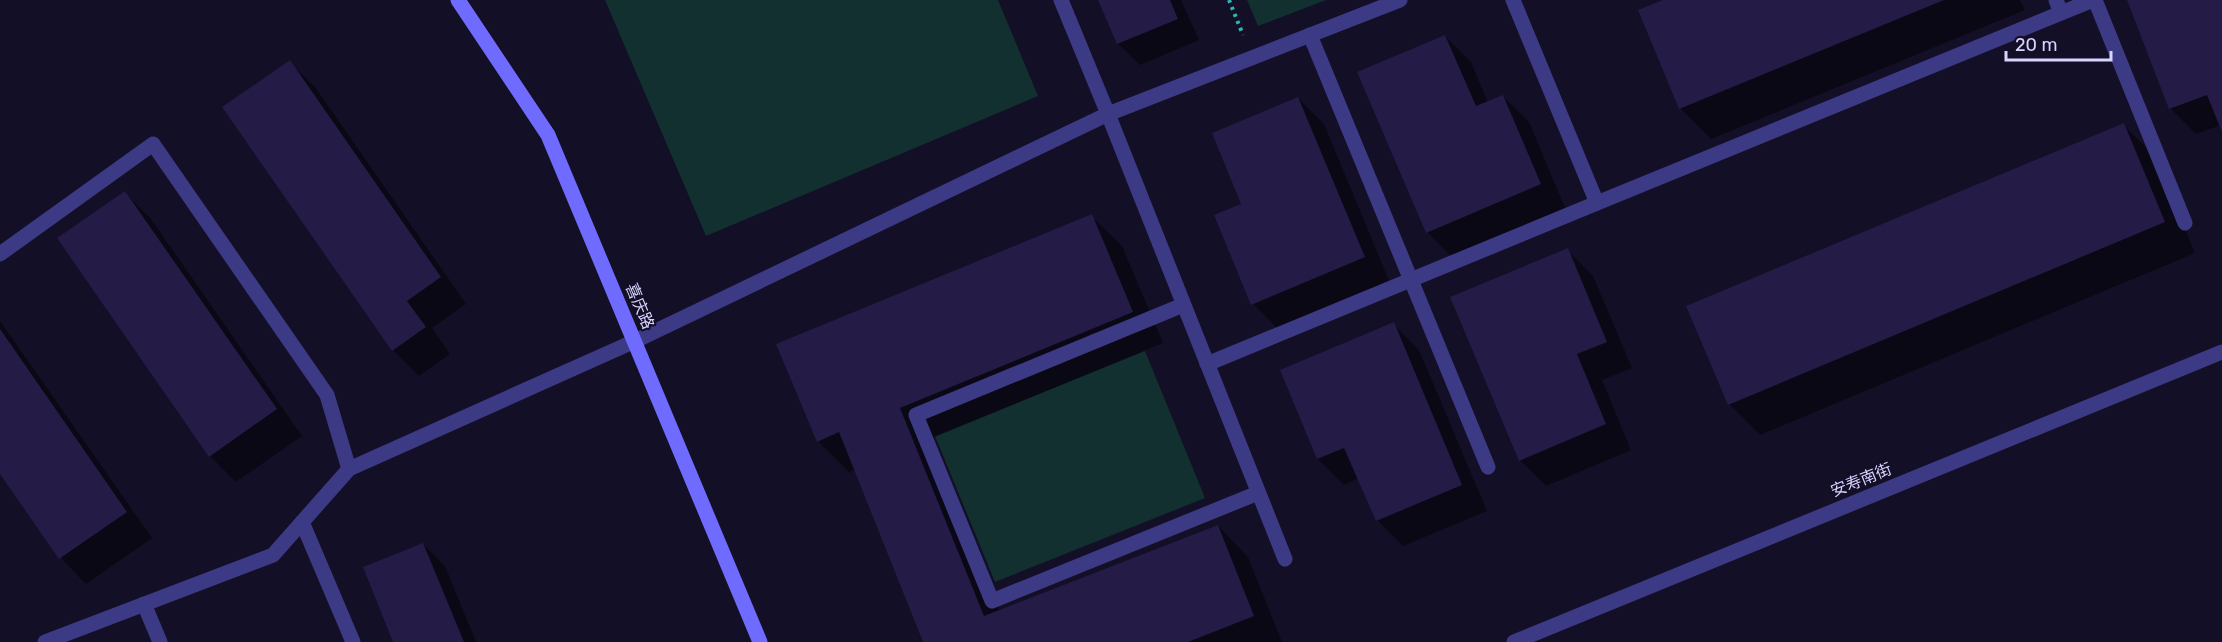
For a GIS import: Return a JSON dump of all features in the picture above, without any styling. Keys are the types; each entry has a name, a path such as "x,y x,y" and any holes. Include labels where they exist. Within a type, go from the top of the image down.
{"main road":[{"name":"喜庆路","path":"458,0 548,135 760,642"}],"street":[{"path":"1061,0 1285,559"},
{"path":"45,642 273,555 349,469 635,341 1108,114 1400,0"},
{"path":"1513,0 1597,203"},
{"path":"1207,364 1597,203 2059,6 2094,0 2185,223"},
{"path":"1310,35 1488,467"},
{"path":"0,254 153,144 327,395 349,469"},
{"path":"1183,305 916,415 992,601 1258,492"},
{"name":"安寿南街","path":"1514,642 2222,352"},
{"path":"302,522 353,642"},
{"path":"144,604 160,642"}],"path":[{"path":"1229,0 1253,57"}],"green space":[{"path":"605,0 998,0 1038,96 706,236"},
{"path":"1247,0 1326,0 1258,26"},
{"path":"1145,351 1205,498 995,582 935,436"}],"building":[{"path":"1098,0 1170,0 1178,19 1117,44"},
{"path":"1663,0 1944,0 1679,109 1638,10"},
{"path":"2127,0 2222,0 2222,132 2207,95 2169,109"},
{"path":"1445,35 1476,106 1503,95 1541,184 1426,233 1357,72"},
{"path":"290,60 441,277 407,301 426,327 392,351 222,107"},
{"path":"1298,97 1365,257 1251,305 1214,215 1241,204 1212,133"},
{"path":"2124,123 2165,222 1728,405 1686,306"},
{"path":"125,191 277,409 209,457 57,238"},
{"path":"1092,214 1133,312 900,408 984,616 1218,525 1254,616 1188,642 923,642 839,432 817,442 776,344"},
{"path":"1568,248 1607,342 1577,354 1606,424 1519,461 1450,297"},
{"path":"1394,322 1462,485 1376,521 1344,448 1317,459 1280,370"},
{"path":"0,329 127,512 59,559 0,474"},
{"path":"423,543 464,642 393,642 363,567"}]}
